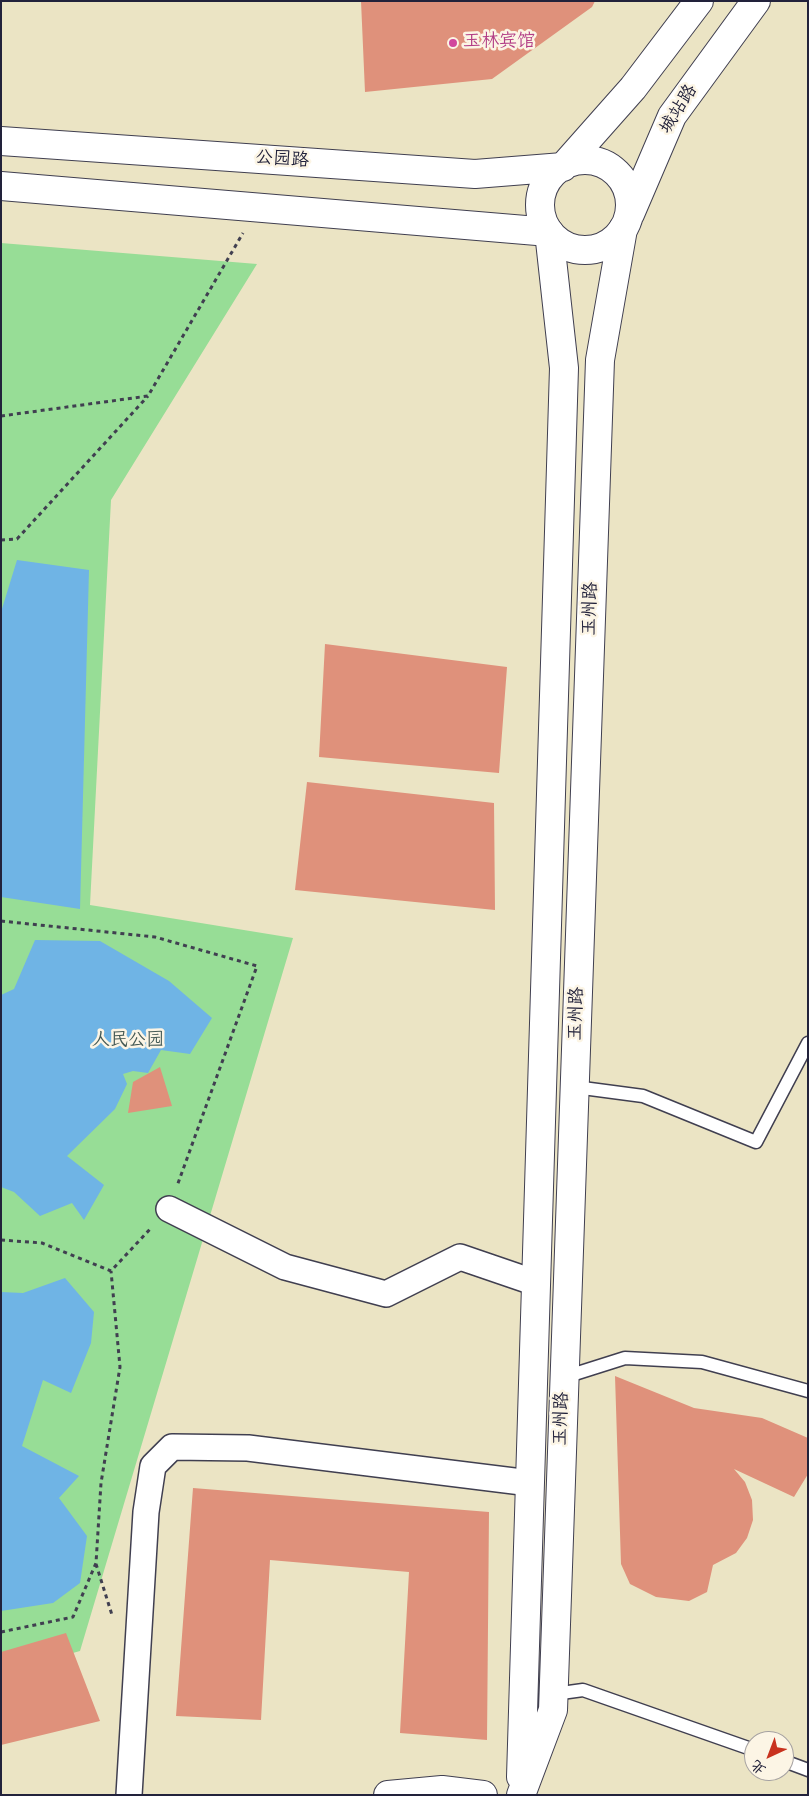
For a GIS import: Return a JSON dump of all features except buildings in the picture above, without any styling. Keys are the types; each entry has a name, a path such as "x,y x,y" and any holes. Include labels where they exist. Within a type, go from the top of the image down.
{"main road":[{"path":"562,167 578,161 594,161 608,167 619,176 627,188 630,202 629,216 623,229 614,240 602,247 588,250 574,249 560,243 549,232 542,219 540,204 543,188 551,175 562,167 633,88 699,1"},
{"name":"城站路","path":"623,229 672,116 756,1"},
{"name":"公园路","path":"1,141 475,174 562,167"},
{"path":"1,186 549,232"},
{"name":"玉州路","path":"521,1795 553,1710 600,360 623,229"},
{"name":"玉州路","path":"521,1795 564,368 549,232"},
{"path":"388,1795 442,1790 483,1795"}],"street":[{"path":"169,1209 285,1267 386,1294 460,1257 536,1283"},
{"path":"129,1795 146,1512 152,1466 172,1447 248,1448 530,1483"}],"lane":[{"path":"575,1087 643,1096 756,1142 808,1044"},
{"path":"565,1378 625,1358 702,1362 808,1391"},
{"path":"554,1694 583,1690 744,1746"},
{"path":"794,1765 808,1770"}],"path":[{"path":"1,540 16,539 148,396 259,207"},
{"path":"1,416 148,396"},
{"path":"1,921 155,937 257,966 169,1209 111,1270 120,1367 101,1483 96,1563 74,1617 1,1632"},
{"path":"1,1240 42,1243 111,1270"}],"green space":[{"name":"人民公园","path":"1,243 257,264 111,500 90,905 293,938 80,1651 1,1673"}],"water":[{"path":"17,560 89,570 80,909 1,897 1,612"},
{"path":"35,940 100,941 169,981 212,1018 190,1054 161,1050 148,1073 133,1071 123,1074 127,1084 115,1109 67,1156 104,1185 84,1220 72,1203 40,1216 14,1192 1,1187 1,995 14,989"},
{"path":"65,1278 94,1312 91,1343 71,1393 43,1380 22,1446 79,1476 59,1498 87,1536 80,1583 53,1603 1,1611 1,1292 23,1293"}],"place":[{"name":"玉林宾馆","path":"453,43"}]}
